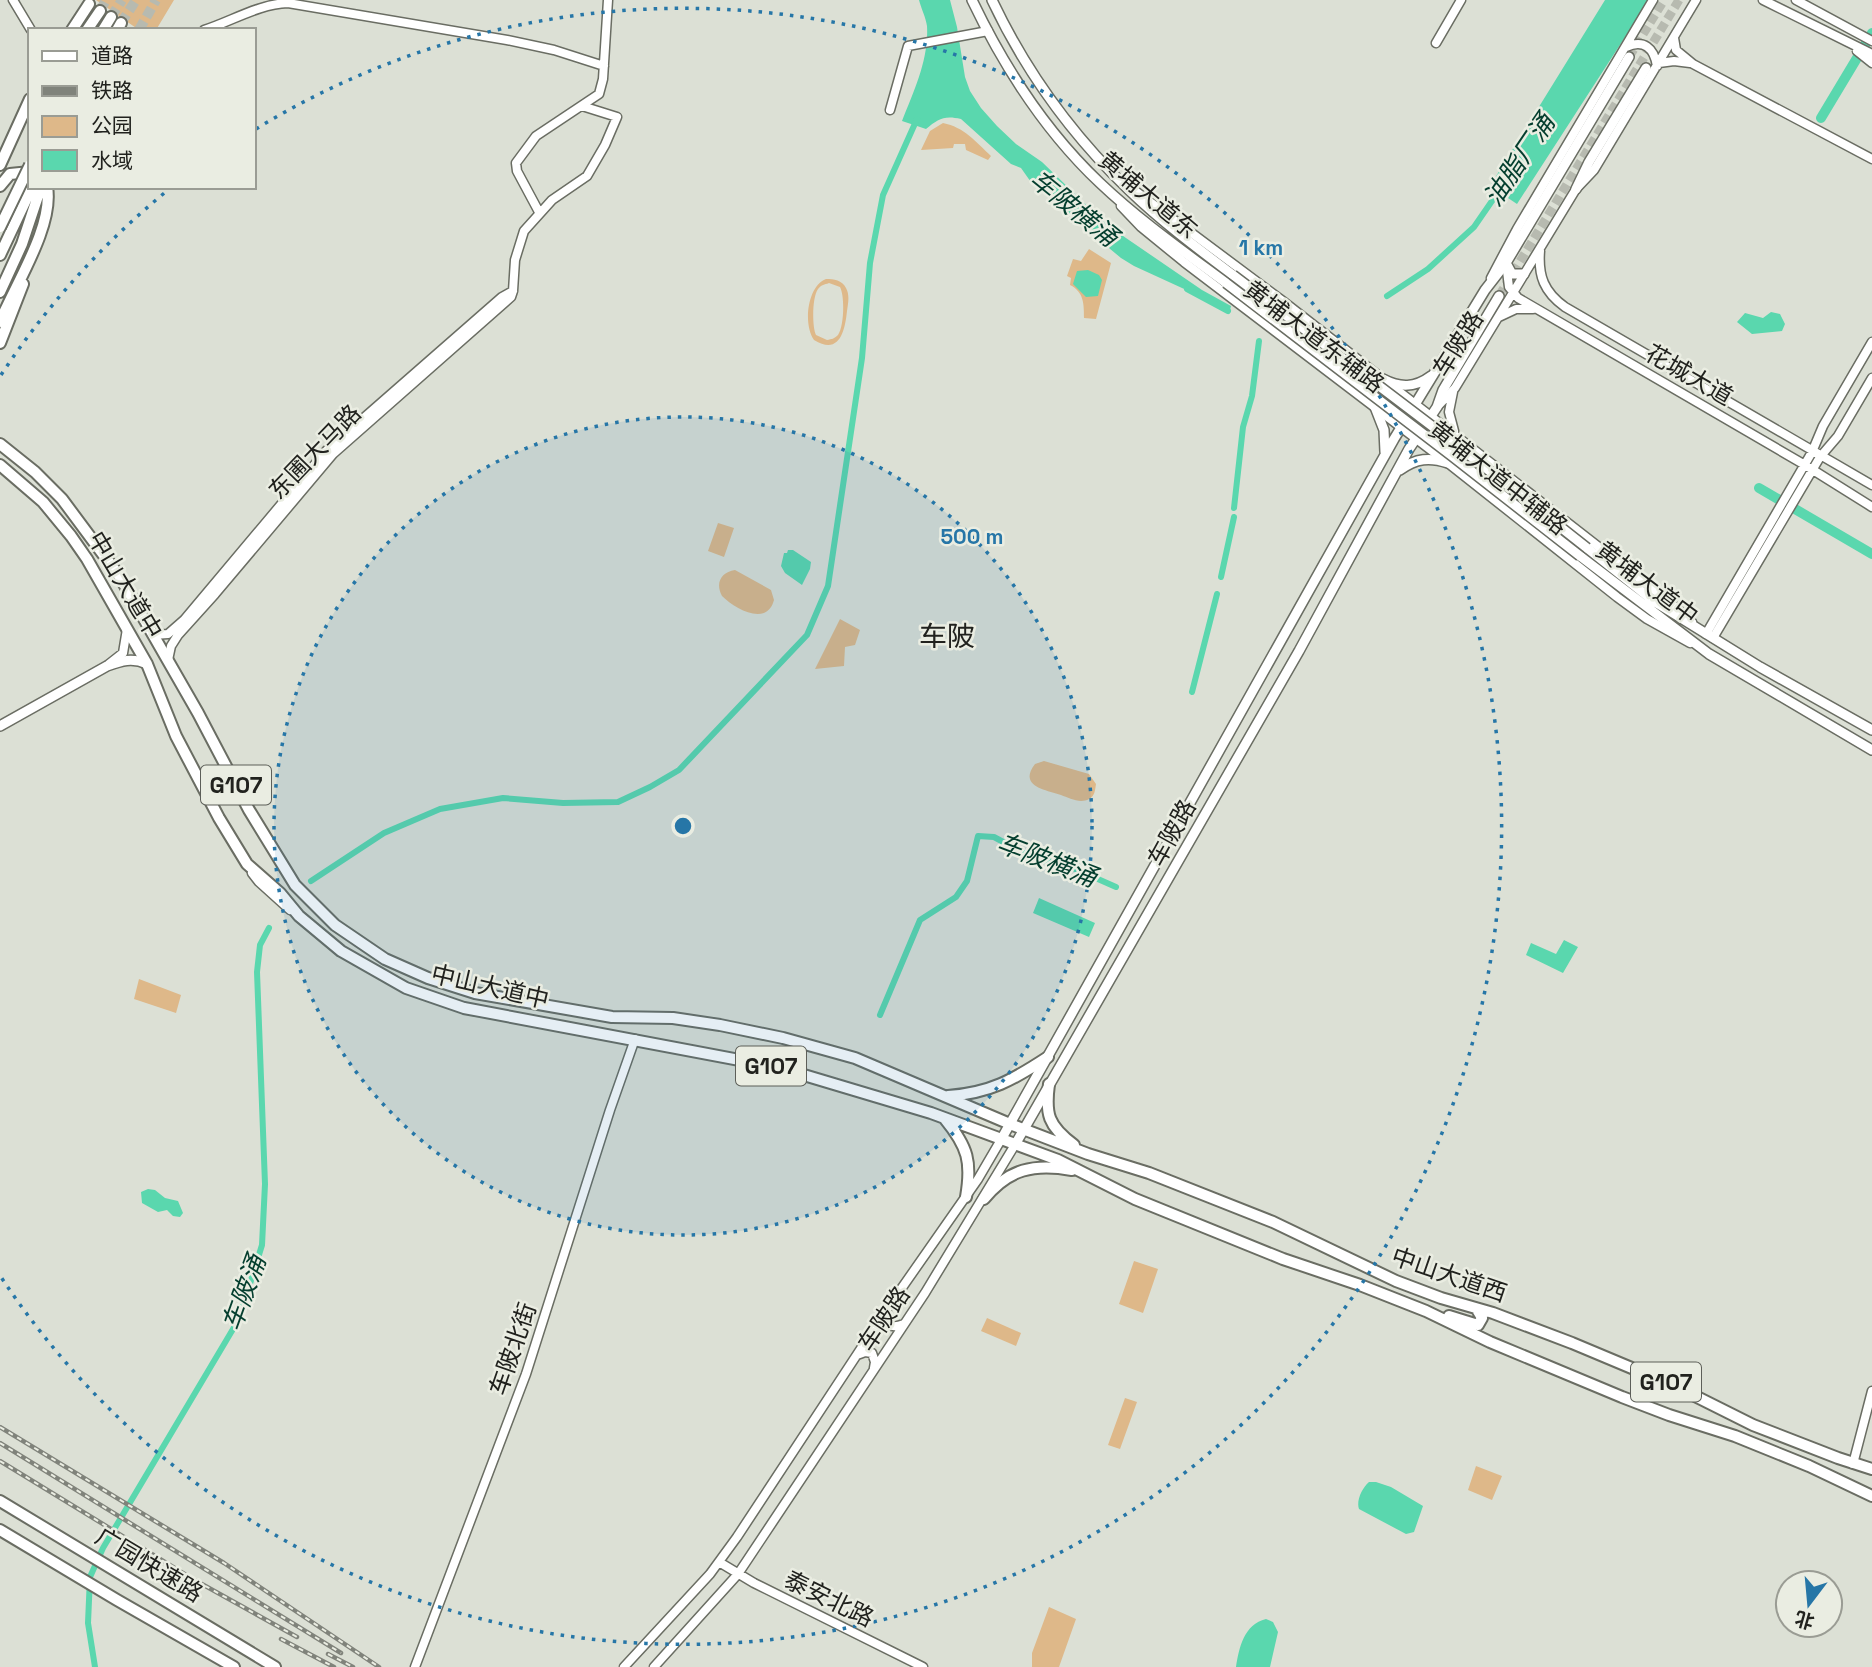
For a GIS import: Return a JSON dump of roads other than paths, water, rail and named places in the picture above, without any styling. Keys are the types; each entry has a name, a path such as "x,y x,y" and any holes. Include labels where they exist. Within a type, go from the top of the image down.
{"highway":[{"path":"73,28 89,4"},
{"path":"88,28 100,11"},
{"path":"0,165 28,103"},
{"path":"0,227 28,169"},
{"path":"0,186 10,174 28,172"},
{"path":"0,255 31,189"},
{"path":"0,305 40,189"},
{"path":"0,343 22,289 47,213 47,189"},
{"path":"0,322 34,248"},
{"path":"0,292 17,254"},
{"name":"中山大道中","path":"0,444 35,472 62,499 112,565 168,660 249,810 295,885 335,925 374,953 441,983 493,997 612,1017 680,1019 783,1038 855,1058 1010,1124"},
{"name":"中山大道中","path":"0,465 54,514 94,570 147,664 176,736 247,864 329,943 366,967 428,997 485,1012 635,1038 777,1067 864,1091 1016,1143"},
{"path":"94,570 103,574 112,565"},
{"path":"113,604 115,597 120,594 128,595 134,600"},
{"path":"944,1096 995,1088 1048,1057"},
{"path":"1049,1084 1047,1110 1051,1122 1066,1139 1088,1154"},
{"path":"973,1128 982,1124 984,1113"},
{"path":"944,1117 966,1151 969,1176 966,1197"},
{"name":"中山大道西","path":"1010,1124 1088,1154 1133,1167 1306,1236 1379,1273 1433,1295 1510,1319 1677,1387 1753,1425 1872,1469"},
{"path":"1041,1154 1040,1146 1048,1139"},
{"name":"中山大道西","path":"1016,1143 1135,1199 1283,1259 1360,1284 1426,1311 1503,1348 1669,1415 1755,1443 1820,1470 1872,1496"},
{"path":"984,1199 1002,1179 1023,1170 1063,1168 1088,1175"},
{"path":"1426,1311 1475,1326 1479,1325 1482,1318 1476,1308"},
{"name":"广园快速路","path":"0,1501 275,1667"},
{"name":"广园快速路","path":"0,1530 234,1667"},
{"path":"221,1633 285,1667"}],"main road":[{"name":"黄埔大道东","path":"972,0 997,48 1042,116 1089,172 1111,193 1419,416"},
{"name":"黄埔大道东","path":"992,0 1012,39 1056,105 1119,181 1229,279 1413,426"},
{"path":"997,48 1008,50 1012,39"},
{"path":"1485,290 1506,263 1629,57"},
{"path":"1576,189 1588,162 1646,68"},
{"path":"1042,116 1041,109 1044,104 1056,105"},
{"path":"1506,263 1512,274 1524,274"},
{"name":"车陂路","path":"1002,1138 1377,468 1485,290"},
{"path":"1434,412 1443,390 1499,296"},
{"path":"1380,377 1397,385 1413,386 1438,370"},
{"path":"1375,407 1384,430 1384,456"},
{"name":"车陂路","path":"1016,1143 1299,651 1416,438 1434,412"},
{"name":"黄埔大道中","path":"1419,416 1655,602 1776,676 1872,730"},
{"name":"黄埔大道中","path":"1413,426 1709,654 1872,750"},
{"path":"1377,468 1388,468 1395,475 1408,464 1420,460 1433,458 1448,463"},
{"path":"0,726 107,666 126,660 139,660 147,664"},
{"path":"1768,690 1777,686 1776,676"},
{"path":"1821,721 1819,709 1830,706"},
{"path":"1157,862 1161,873 1172,871"},
{"path":"1138,894 1150,892 1154,903"}],"street":[{"path":"13,0 29,28"},
{"path":"539,212 517,171 518,158 536,136 598,94 604,66 608,0"},
{"path":"1436,43 1461,0"},
{"name":"车陂路","path":"1485,290 1510,240 1653,0"},
{"name":"车陂路","path":"1434,412 1455,388 1576,189 1594,170 1696,0"},
{"path":"1763,0 1872,54"},
{"path":"1796,0 1872,41"},
{"path":"210,28 261,7 288,3 507,40 554,50 604,66"},
{"path":"890,110 908,46 988,31"},
{"path":"1857,31 1872,34"},
{"path":"1674,38 1676,50 1693,64 1872,159"},
{"path":"1626,47 1636,43 1648,47 1658,65 1674,61 1693,64"},
{"path":"1850,44 1872,63"},
{"name":"东圃大马路","path":"168,660 175,639 326,451 502,297 513,291 520,238 539,212 587,176 617,117 582,106"},
{"name":"黄埔大道东辅路","path":"1119,181 1148,199 1380,377 1417,404 1434,412"},
{"name":"黄埔大道东辅路","path":"1111,193 1131,217 1159,242 1401,428"},
{"name":"花城大道","path":"1540,248 1539,264 1543,284 1559,302 1872,485"},
{"path":"1506,263 1512,293"},
{"name":"花城大道","path":"1512,293 1872,508"},
{"path":"1497,319 1516,309 1537,310"},
{"path":"1706,634 1816,454 1822,426 1872,342"},
{"path":"1337,378 1350,372 1355,357"},
{"path":"1362,397 1371,395 1380,377"},
{"path":"1816,454 1838,436 1872,378"},
{"path":"1455,388 1449,412 1451,424 1458,436"},
{"name":"黄埔大道中辅路","path":"1434,412 1458,436 1672,604 1706,634"},
{"name":"黄埔大道中辅路","path":"1401,428 1631,607 1709,654"},
{"path":"1458,471 1461,456 1467,450 1475,449"},
{"path":"1495,500 1498,484 1513,479"},
{"name":"东圃大马路","path":"153,635 164,635 178,627 226,576"},
{"path":"107,666 123,653 127,629"},
{"name":"车陂北街","path":"415,1667 526,1374 635,1038"},
{"name":"车陂路","path":"624,1667 719,1562 737,1537 885,1312 966,1197 1002,1138"},
{"name":"车陂路","path":"654,1667 738,1574 904,1324 984,1199 1016,1143"},
{"path":"885,1312 889,1326 904,1324"},
{"path":"857,1354 872,1353 874,1368"},
{"path":"1853,1464 1872,1391"},
{"name":"泰安北路","path":"719,1562 923,1667"}],"water":[{"path":"919,0 950,0 970,91 997,126 1016,144 1042,162 1107,225 1202,290 1231,306 1230,310 1121,258 1033,185 1021,168 1011,164 961,119 942,119 926,129 902,121 920,75 926,51 927,26"},
{"path":"1605,0 1649,0 1517,204 1490,186"},
{"path":"1088,270 1099,275 1102,280 1098,296 1086,297 1073,284 1077,271"},
{"path":"1771,312 1780,314 1785,324 1782,331 1752,334 1737,322 1745,313 1763,318"},
{"path":"793,550 811,562 802,585 785,573 781,566 784,553"},
{"path":"1039,898 1095,923 1089,937 1033,913"},
{"path":"1564,940 1578,947 1563,973 1526,955 1531,943 1556,954"},
{"path":"148,1189 178,1201 183,1213 180,1217 173,1216 167,1210 158,1212 142,1203 141,1192"},
{"path":"1369,1482 1391,1487 1423,1506 1414,1532 1406,1534 1359,1509 1359,1499 1364,1488"},
{"path":"1266,1619 1273,1622 1278,1632 1270,1667 1236,1667 1241,1645 1248,1631"}],"waterway":[{"path":"1821,118 1872,33"},
{"path":"311,881 384,833 440,809 503,798 563,803 618,802 650,787 679,770 807,635 828,586 862,358 870,263 883,195 917,119"},
{"name":"油脂厂涌","path":"1387,296 1428,269 1474,227 1503,185"},
{"name":"车陂横涌","path":"1187,289 1228,311"},
{"name":"车陂横涌","path":"1234,508 1243,427 1252,396 1259,341"},
{"path":"1759,488 1872,554"},
{"name":"车陂横涌","path":"1221,577 1234,517"},
{"name":"车陂横涌","path":"1192,692 1217,594"},
{"name":"车陂横涌","path":"880,1015 920,920 956,897 967,881 978,836 994,837 1029,856 1073,868 1116,887"},
{"name":"车陂涌","path":"95,1667 88,1623 90,1577 103,1548 239,1319 262,1245 265,1184 257,972 260,945 269,928"}],"tunnel":[{"path":"100,11 106,0"},
{"path":"111,17 122,0"},
{"path":"121,23 136,0"},
{"path":"140,28 156,0"},
{"path":"1629,57 1664,0"},
{"path":"1499,296 1679,0"}],"railway":[{"path":"0,1427 224,1563 379,1667"},
{"path":"0,1443 341,1653"},
{"path":"0,1461 191,1578 297,1637"},
{"path":"281,1639 334,1667"},
{"path":"328,1654 353,1667"}],"district":[{"name":"车陂","path":"947,636"}]}
